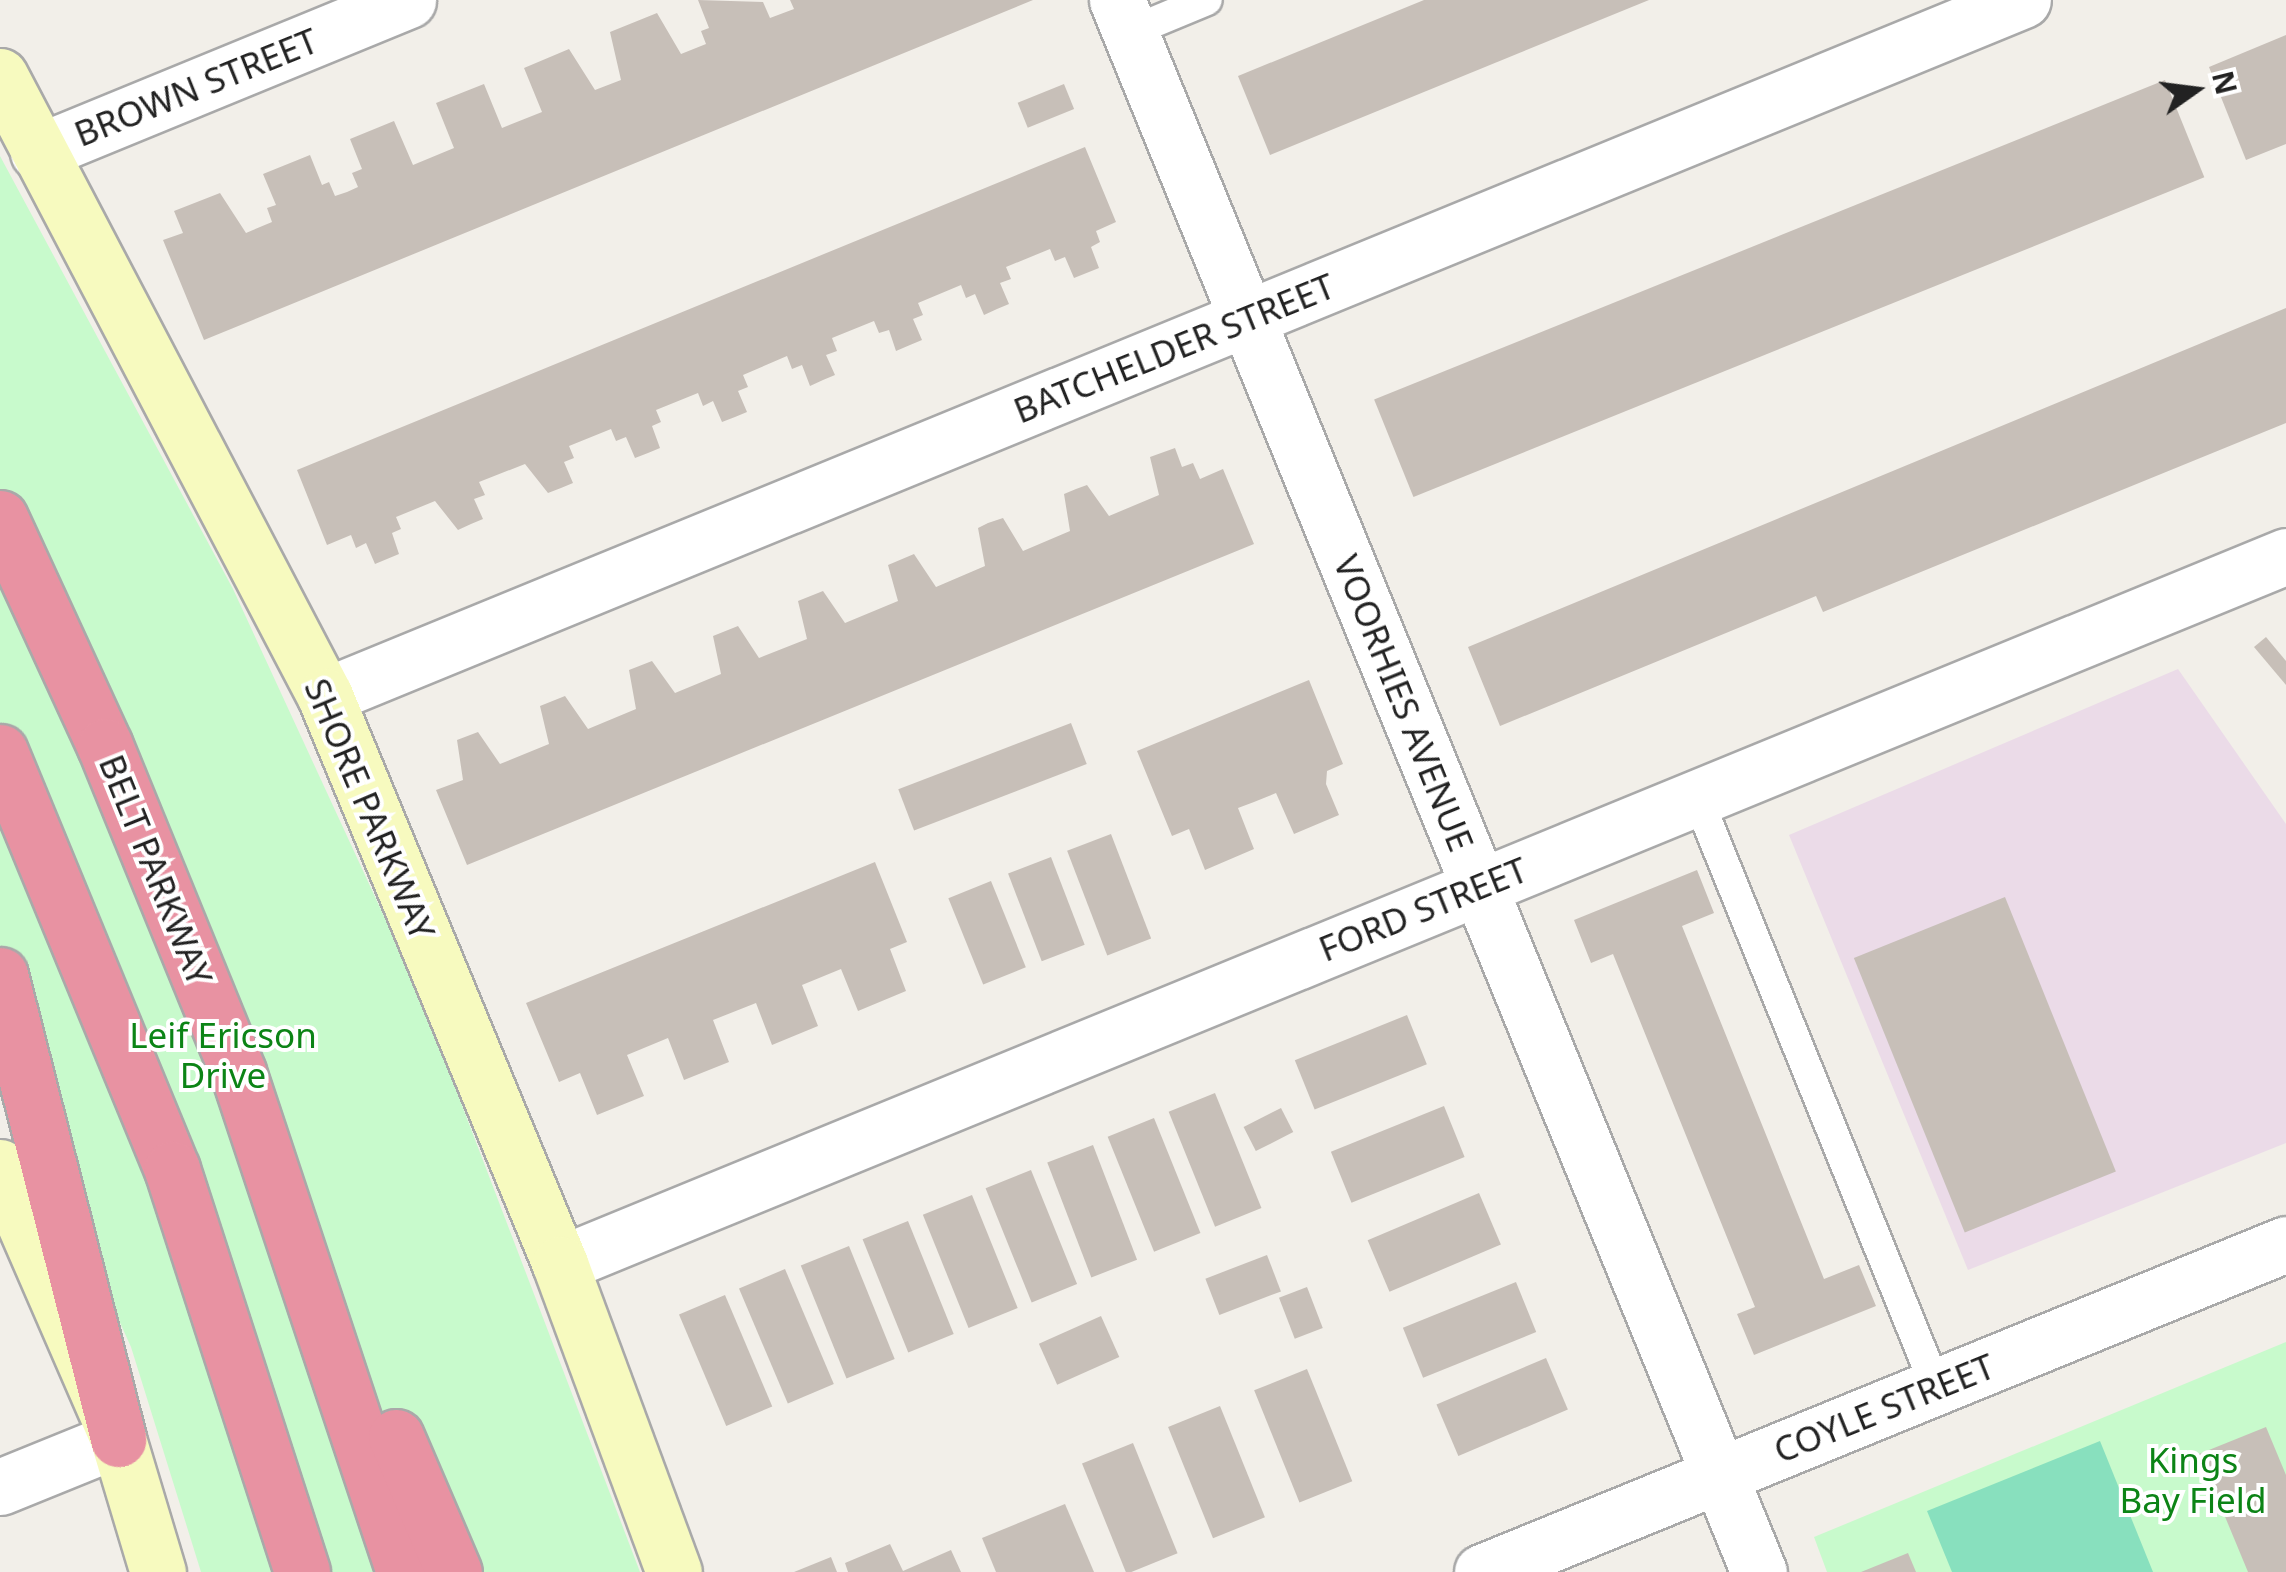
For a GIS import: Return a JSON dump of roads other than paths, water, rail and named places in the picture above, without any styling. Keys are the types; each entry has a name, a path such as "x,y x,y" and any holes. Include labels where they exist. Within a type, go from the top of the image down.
{"highway":[{"name":"BELT PARKWAY","path":"0,518 105,746 238,1072 404,1572"},
{"path":"0,752 172,1169 302,1572"},
{"path":"0,976 118,1439"},
{"path":"238,1072 454,1572"}],"main road":[{"name":"SHORE PARKWAY","path":"0,76 325,696 560,1264 674,1572"},
{"path":"0,1167 118,1439 158,1572"}],"street":[{"name":"BROWN STREET","path":"38,152 408,0"},
{"name":"BATCHELDER STREET","path":"325,696 2023,0"},
{"name":"VOORHIES AVENUE","path":"1124,16 1759,1572"},
{"name":"FORD STREET","path":"560,1264 2286,556"},
{"name":"COYLE STREET","path":"1482,1572 2286,1244"},
{"path":"0,1486 118,1439"}],"lane":[{"path":"1124,16 1207,0"},
{"path":"1698,797 1936,1387"}],"park label":[{"name":"Leif Ericson Drive","path":"223,1055"},
{"name":"Kings Bay Field","path":"2193,1480"}]}
